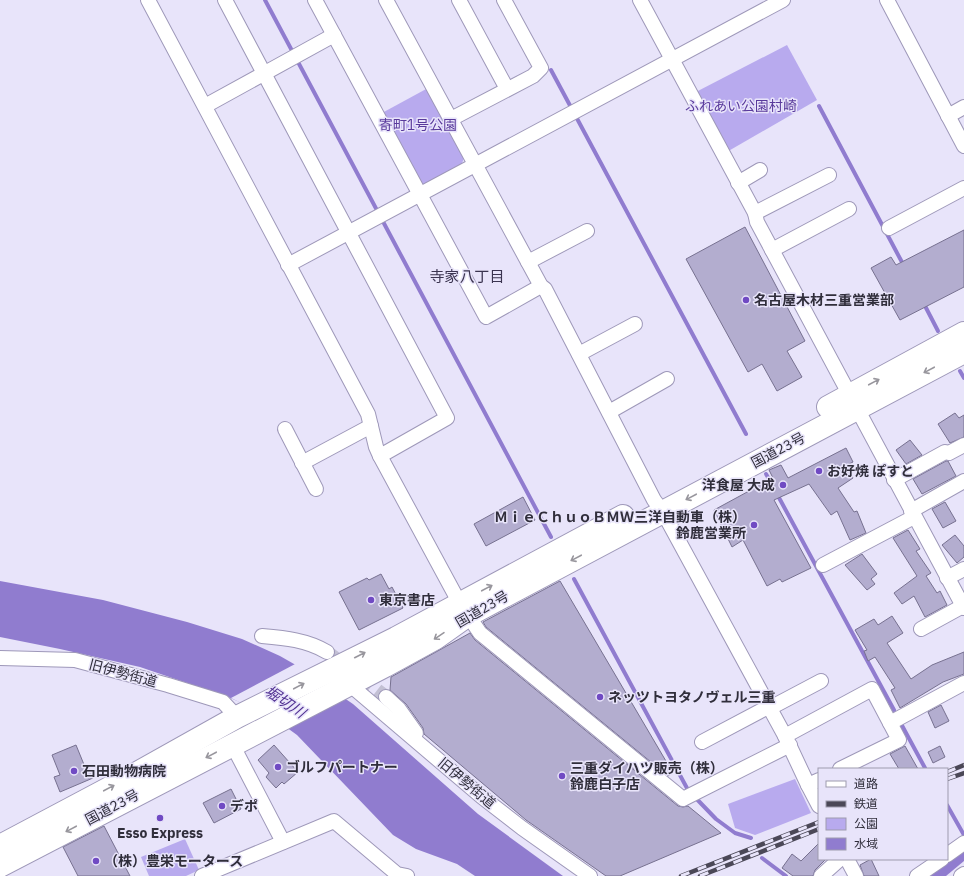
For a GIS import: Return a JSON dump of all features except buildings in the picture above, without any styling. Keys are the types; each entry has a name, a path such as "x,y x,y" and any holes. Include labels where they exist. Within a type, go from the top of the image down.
{"highway":[{"name":"国道23号","path":"0,846 245,714 326,662 396,638 463,609 853,402 964,333"},
{"name":"国道23号","path":"853,402 964,352"},
{"name":"国道23号","path":"0,866 436,638 463,609"}],"street":[{"path":"148,0 368,414 380,456 463,609 486,638 683,799 787,741 872,690 899,740 842,768"},
{"path":"225,0 447,418 380,456"},
{"path":"315,0 486,317 541,286"},
{"path":"386,0 541,286 545,289 658,506 787,741 814,782 818,801"},
{"path":"459,0 507,89"},
{"path":"451,119 533,76 541,68 504,0"},
{"path":"640,0 755,213 772,250 912,514 964,607 921,629"},
{"path":"288,265 783,0"},
{"path":"887,0 964,146"},
{"path":"205,106 334,35"},
{"path":"948,116 964,106"},
{"path":"738,183 760,170"},
{"path":"755,213 829,175"},
{"path":"889,228 964,188"},
{"path":"772,250 849,210"},
{"path":"528,262 587,231"},
{"path":"578,354 635,324"},
{"path":"609,412 668,379"},
{"path":"302,463 371,426"},
{"path":"285,429 316,489"},
{"path":"894,480 945,452 949,453 964,445"},
{"path":"823,565 912,514 964,481"},
{"path":"947,578 964,568"},
{"path":"262,636 302,641 317,646 326,662"},
{"name":"旧伊勢街道","path":"0,658 75,660 168,685 222,702 245,714"},
{"path":"702,742 821,681"},
{"path":"890,723 964,683"},
{"name":"旧伊勢街道","path":"346,685 421,744 522,828 590,876"},
{"path":"386,697 391,700 407,719 421,744"},
{"path":"232,744 283,842"},
{"path":"202,876 334,820 398,875"},
{"path":"948,855 963,846"},
{"path":"821,876 839,860"},
{"path":"848,860 856,876"},
{"path":"917,876 941,860"}],"green space":[{"name":"ふれあい公園村崎","path":"787,45 817,100 725,153 694,93"},
{"name":"寄町1号公園","path":"428,88 464,158 461,166 427,185 418,183 382,113"},
{"path":"795,779 811,813 755,835 735,828 728,804"},
{"path":"185,839 199,870 186,876 149,876 141,857"}],"water":[{"name":"堀切川","path":"0,581 103,600 187,622 242,639 280,656 353,704 478,814 563,876 475,876 457,864 416,849 393,835 297,735 268,714 228,697 140,667 0,637"},
{"path":"964,849 964,861 946,876 927,876"}],"pier":[{"path":"297,663 344,696 267,716 231,698"}],"waterway":[{"path":"265,0 551,537"},
{"path":"551,70 746,434"},
{"path":"819,106 904,266"},
{"path":"923,302 938,331"},
{"path":"960,371 964,378"},
{"path":"766,474 772,484"},
{"path":"777,494 894,710"},
{"path":"574,579 688,790 716,819 735,833 751,838"},
{"path":"899,720 925,768"},
{"path":"948,807 964,835"},
{"path":"762,858 786,876"}],"tunnel":[{"path":"327,652 386,697"}],"railway":[{"path":"948,772 964,765"},
{"path":"948,779 964,773"},
{"path":"681,876 818,822"},
{"path":"700,876 818,829"}],"place":[{"name":"名古屋木材三重営業部","path":"746,300"},
{"name":"お好焼 ぽすと","path":"819,471"},
{"name":"洋食屋 大成","path":"783,485"},
{"name":"ＭｉｅＣｈｕｏＢＭＷ三洋自動車（株） 鈴鹿営業所","path":"754,525"},
{"name":"東京書店","path":"371,600"},
{"name":"ネッツトヨタノヴェル三重","path":"600,697"},
{"name":"ゴルフパートナー","path":"278,767"},
{"name":"石田動物病院","path":"74,771"},
{"name":"三重ダイハツ販売（株） 鈴鹿白子店","path":"562,776"},
{"name":"デポ","path":"222,806"},
{"name":"Esso Express","path":"160,818"},
{"name":"（株）豊栄モータース","path":"96,861"}],"district":[{"name":"寺家八丁目","path":"467,277"}]}
